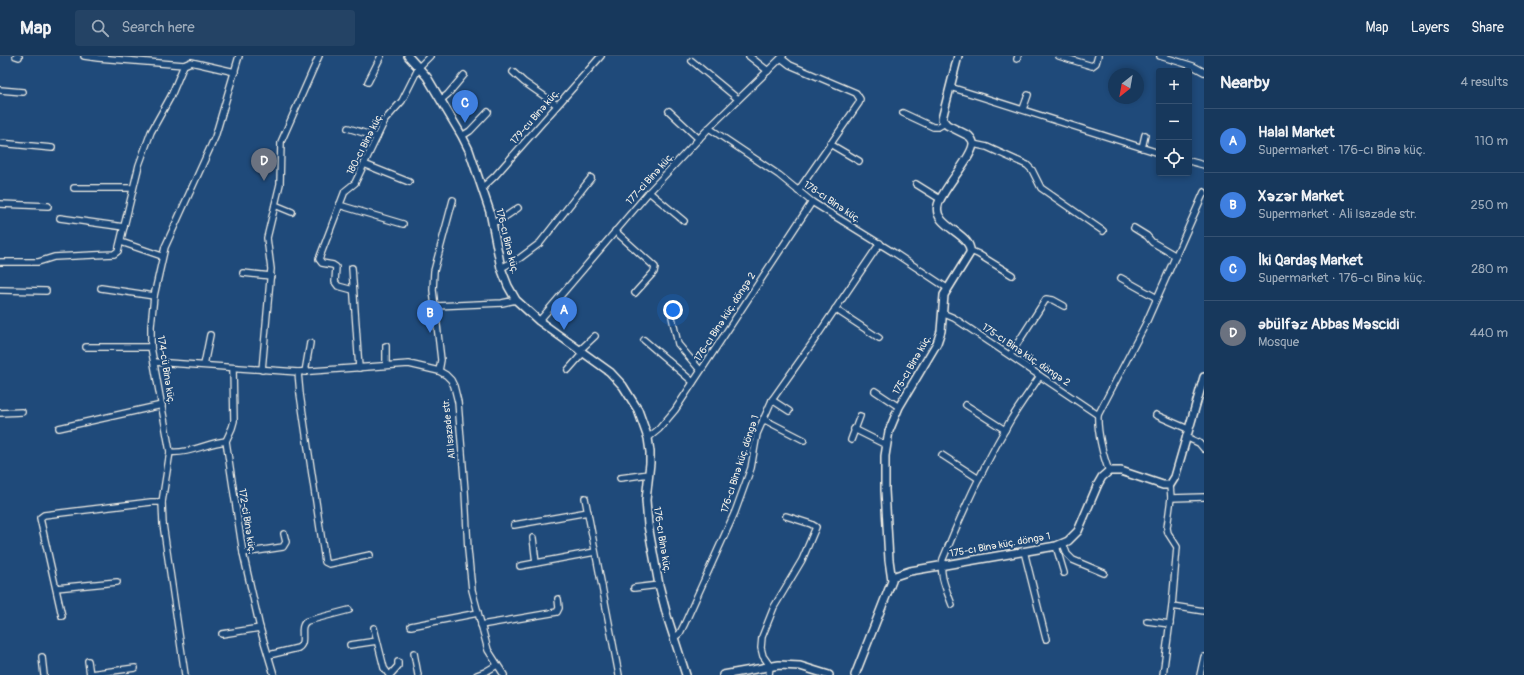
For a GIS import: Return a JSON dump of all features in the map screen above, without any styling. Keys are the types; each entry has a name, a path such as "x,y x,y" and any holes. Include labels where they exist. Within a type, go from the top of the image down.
{"street":[{"path":"84,56 184,65 191,62 235,72"},
{"name":"174-cü Binə küç.","path":"185,675 166,554 163,524 162,502 170,452 151,347 151,326 154,296 162,256 170,234 215,137 239,56"},
{"path":"262,370 271,276 267,238 280,184 280,148 282,137 319,56"},
{"path":"368,82 381,56"},
{"name":"176-cı Binə küç.","path":"408,56 419,67 441,100 462,136 482,188 492,223 501,268 508,286 516,300 539,321 610,372 623,386 638,410 648,438 650,452 646,512 659,584 686,675"},
{"name":"180-cı Binə küç.","path":"353,290 338,286 335,282 336,267 322,263 319,260 345,190 355,183 388,115 404,98 419,67 430,56"},
{"name":"179-cu Binə küç.","path":"482,188 495,176 601,56"},
{"path":"749,56 768,71"},
{"path":"958,56 942,116 944,123 972,138 973,144 970,153 940,199 937,209 940,218 964,239 971,250 1012,275"},
{"path":"1059,56 1092,66 1096,63 1098,56"},
{"path":"1161,56 1193,66 1204,72"},
{"path":"782,57 790,65 860,96 859,103 798,191"},
{"name":"177-ci Binə küç.","path":"539,321 649,192 709,128 782,57"},
{"path":"692,61 738,99"},
{"path":"0,262 38,262 54,257 114,254 118,251 138,166 147,143 171,96 184,65"},
{"path":"513,72 524,82 557,105"},
{"path":"441,100 464,75"},
{"path":"950,87 1156,152"},
{"path":"0,90 23,92"},
{"path":"1023,109 1028,95"},
{"path":"669,110 699,139"},
{"path":"462,136 470,131 488,112"},
{"path":"903,113 933,127 938,127 944,123"},
{"path":"348,128 377,137"},
{"name":"178-cı Binə küç.","path":"709,128 779,175 812,202 880,243 947,288"},
{"path":"1142,148 1145,135"},
{"path":"0,143 52,148"},
{"path":"830,144 859,161"},
{"path":"973,144 987,147 1027,165 1032,170 1041,188 1103,232"},
{"path":"1192,162 1204,165"},
{"path":"364,164 409,182"},
{"path":"501,268 520,258 540,243 591,178"},
{"path":"916,184 940,199"},
{"path":"74,188 133,188"},
{"path":"649,192 684,221"},
{"path":"1170,485 1162,485 1121,471 1109,471 1098,428 1098,415 1146,323 1204,192"},
{"path":"154,362 298,372 409,364 439,371 441,360 434,290 434,271 453,200"},
{"name":"176-cı Binə küç. döngə 2","path":"648,438 659,429 675,410 812,202"},
{"path":"0,204 48,206"},
{"path":"275,205 292,212"},
{"path":"339,205 403,224"},
{"path":"492,223 502,219 518,208"},
{"path":"60,218 124,227"},
{"path":"1134,228 1147,236 1152,242 1176,256"},
{"path":"615,232 655,267 654,272 635,293"},
{"path":"120,242 162,256"},
{"name":"176-cı Binə küç. döngə 1","path":"674,638 680,633 684,625 735,512 751,468 757,434 772,400 814,342 880,243"},
{"name":"175-cı Binə küç.","path":"855,675 891,586 892,577 889,560 885,490 886,445 892,422 898,407 937,343 941,331 943,298 947,288 968,258 971,250"},
{"path":"352,268 359,368"},
{"path":"243,273 271,276"},
{"path":"1121,278 1157,298"},
{"path":"101,288 154,296"},
{"path":"0,290 46,291"},
{"path":"1010,355 1046,299 1053,300 1064,306"},
{"path":"436,306 502,303 516,300"},
{"path":"835,309 879,338"},
{"name":"175-cı Binə küç. döngə 2","path":"942,313 954,318 1098,415"},
{"path":"672,317 678,344 700,370"},
{"path":"204,365 210,335"},
{"path":"568,370 595,336"},
{"path":"644,340 693,382"},
{"path":"305,372 310,343"},
{"path":"386,346 386,365"},
{"path":"86,347 151,347"},
{"path":"170,452 181,452 217,442 226,442 234,421 233,368"},
{"name":"Ali Isazade str.","path":"439,371 451,380 458,402 469,566 478,613 488,650 504,675"},
{"path":"298,372 325,562 329,564 370,555"},
{"path":"952,605 942,573 942,565 957,526 979,479 1005,430 1040,376"},
{"path":"1163,675 1172,606 1177,547 1168,533 1167,528 1171,498 1170,485 1175,477 1204,377"},
{"path":"875,391 898,407"},
{"path":"772,400 789,411"},
{"path":"59,428 162,405"},
{"path":"966,405 1005,430"},
{"path":"0,414 22,412"},
{"path":"1156,415 1187,433 1204,449"},
{"path":"851,440 860,416"},
{"path":"763,419 804,440"},
{"path":"854,429 886,445"},
{"name":"172-ci Binə küç.","path":"226,442 243,553 260,628 274,675"},
{"path":"942,455 979,479"},
{"name":"175-cı Binə küç. döngə 1","path":"892,577 905,572 1024,552 1060,544 1072,537 1078,531 1098,484 1102,477 1109,471"},
{"path":"620,478 649,474"},
{"path":"1171,498 1204,497"},
{"path":"585,498 619,675"},
{"path":"62,616 40,518 44,515 151,502 162,502"},
{"path":"514,525 588,512"},
{"path":"769,675 770,666 763,656 761,648 762,637 774,608 802,560 816,527 786,516"},
{"path":"243,553 283,547 286,542 284,534"},
{"path":"533,538 536,563"},
{"path":"1060,544 1064,573"},
{"path":"1060,544 1073,560 1104,573"},
{"path":"520,566 595,552"},
{"path":"1024,552 1046,639"},
{"path":"56,588 118,582"},
{"path":"634,588 659,584"},
{"path":"481,625 557,612 559,608 558,599"},
{"path":"1172,606 1204,611"},
{"path":"269,655 302,646 303,627 304,623 307,621 349,610"},
{"path":"411,626 478,613"},
{"path":"1147,621 1170,624"},
{"path":"222,634 260,628"},
{"path":"374,628 384,668 390,675 398,666 398,662"},
{"path":"350,645 377,641"},
{"path":"414,652 418,675"},
{"path":"42,657 44,675"},
{"path":"1200,675 1204,657"},
{"path":"88,661 90,675 135,668"},
{"path":"477,675 497,665"},
{"path":"723,675 770,666 800,666 829,675"}],"place":[{"name":"İki Qardaş Market","path":"465,123"},
{"name":"Əbülfəz Abbas Məscidi","path":"264,181"},
{"name":"Halal Market","path":"564,330"},
{"name":"Xəzər Market","path":"430,333"}]}
